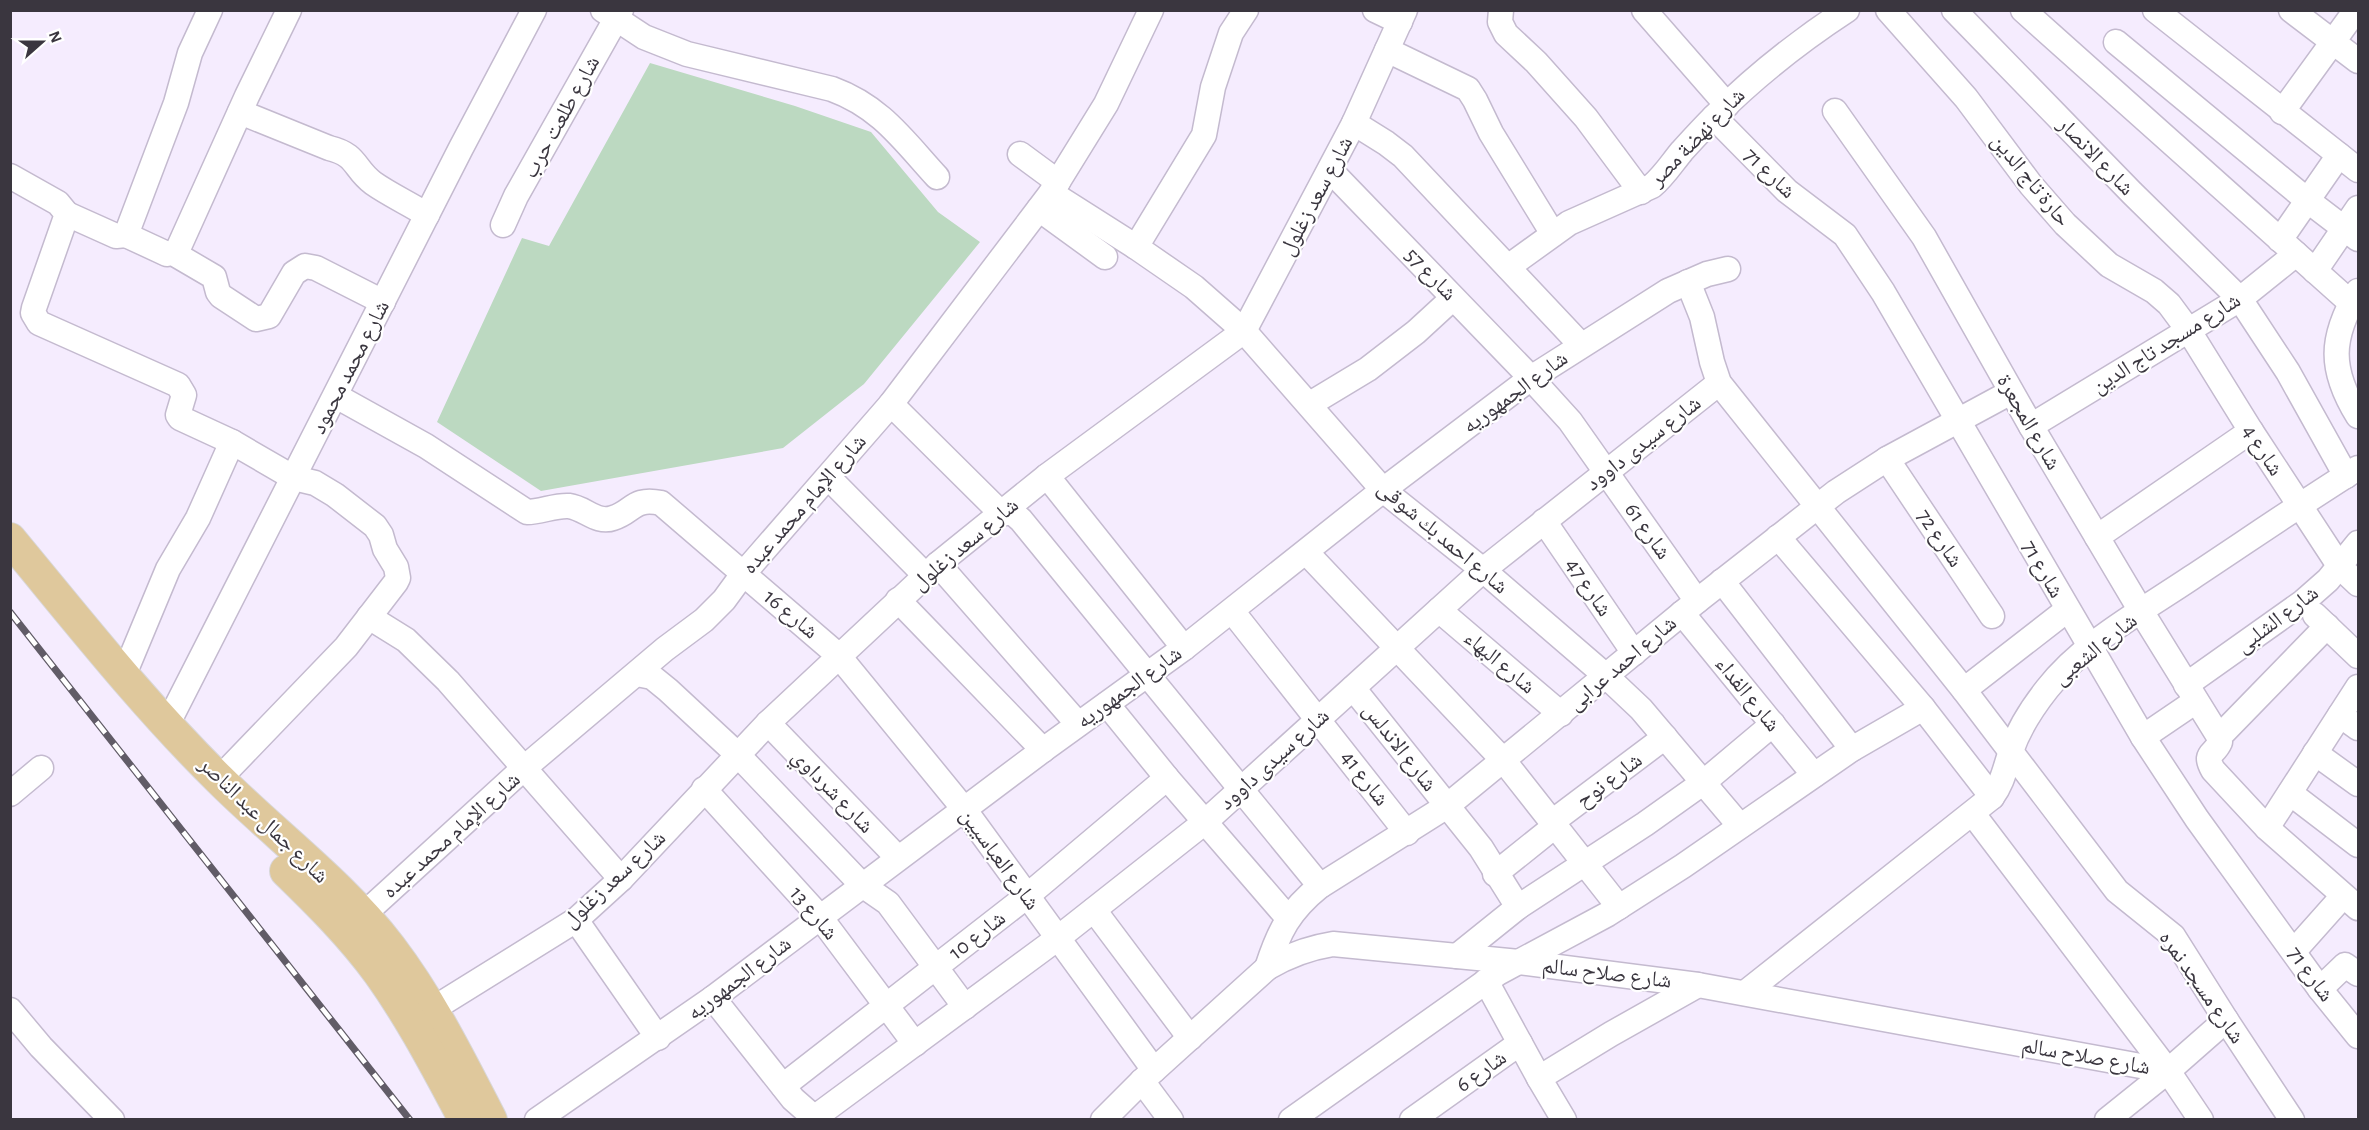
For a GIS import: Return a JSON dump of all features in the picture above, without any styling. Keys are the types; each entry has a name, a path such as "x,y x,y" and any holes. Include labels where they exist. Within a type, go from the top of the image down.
{"main road":[{"name":"شارع جمال عبد الناصر","path":"10,539 123,676 167,725 219,779 363,915 412,976 434,1010 491,1119"},
{"name":"شارع جمال عبد الناصر","path":"10,566 115,695 158,742 358,946 410,1020 465,1119"}],"street":[{"path":"10,176 58,203 67,214 116,236 126,235 167,254 173,253 178,249 289,10"},
{"name":"شارع محمد محمود","path":"167,725 534,10"},
{"name":"شارع الإمام محمد عبده","path":"363,915 523,769 665,649 704,620 724,600 743,574 891,404 1050,195 1106,104 1151,10"},
{"path":"1136,247 1204,135 1212,87 1231,33 1246,10"},
{"path":"1375,10 1403,16"},
{"path":"1502,10 1500,22 1506,34 1536,62 1586,118 1641,192"},
{"name":"شارع نهضة مصر","path":"1508,267 1553,234 1590,213 1641,192 1662,178 1682,152 1721,111 1781,56 1847,10"},
{"name":"حارة تاج الدين","path":"1888,10 1966,98 2031,185 2065,224 2109,265 2154,291 2169,304 2189,331"},
{"name":"شارع الانصار","path":"1954,10 2132,193 2240,299 2352,472"},
{"path":"2023,10 2315,271 2355,297 2339,329 2336,346 2342,384 2358,416"},
{"path":"2155,10 2358,170"},
{"path":"2291,10 2358,61"},
{"path":"2282,112 2356,10"},
{"path":"613,13 644,37 687,54 832,89 852,96 870,107 885,121 937,177"},
{"name":"شارع طلعت حرب","path":"503,225 516,196 613,13"},
{"name":"شارع 71","path":"1651,13 1721,111 1787,191 1845,235 1883,292 1957,422 2143,736 2198,819 2295,951 2320,989 2358,1036"},
{"path":"126,235 176,103 200,14"},
{"name":"شارع سعد زغلول","path":"434,1010 576,920 621,879 768,723 931,570 1047,476 1244,331 1354,123 1403,16"},
{"path":"2116,42 2307,200 2351,233"},
{"path":"1387,50 1468,89 1491,133 1553,234"},
{"name":"شارع المجعرة","path":"1835,111 1924,237 2031,426 2141,611 2219,736"},
{"path":"240,112 343,152 350,156 361,171 376,185 428,215"},
{"path":"1354,123 1403,156 1581,345"},
{"path":"1020,154 1050,195 1105,257"},
{"name":"شارع مسجد تاج الدين","path":"2031,426 2240,299 2288,247 2307,200 2338,155"},
{"name":"شارع 57","path":"1330,170 1531,378"},
{"name":"شارع احمد بك شوقى","path":"1050,195 1136,247 1194,287 1244,331 1383,490 1483,570 1606,676 1641,709 1740,826"},
{"path":"2315,271 2351,233 2358,208"},
{"path":"67,214 34,308 35,318 45,327 177,385 184,395 178,415 180,418 232,442 294,478 315,483 335,495 379,530 385,549 396,567 398,578 346,647 219,779"},
{"path":"173,253 214,277 221,296 256,319 269,316 294,273 305,266 316,268 383,302"},
{"name":"شارع الجمهوريه","path":"537,1119 658,1038 1078,724 1185,648 1383,490 1531,378 1650,301 1688,282 1728,269"},
{"path":"1688,282 1702,317 1719,383"},
{"path":"1310,404 1368,369 1416,332 1453,298"},
{"name":"شارع 4","path":"2189,331 2340,567 2358,584"},
{"name":"شارع 61","path":"1531,378 1570,421 1607,471 1690,607"},
{"name":"شارع سيدى داوود","path":"816,1119 1058,938 1205,822 1483,570 1719,383"},
{"name":"شارع مسجد نمره","path":"1719,383 1964,690 2117,891 2173,936 2292,1119"},
{"name":"شارع احمد عرابى","path":"1268,968 1278,936 1288,918 1302,901 1320,886 1447,806 1722,581 1818,506 1887,459 2011,392"},
{"name":"شارع 16","path":"336,396 426,446 527,512 571,506 601,519 608,519 642,502 661,503 838,655"},
{"path":"891,404 1001,513 1013,513 1021,520 1320,886"},
{"path":"2097,537 2251,431"},
{"path":"123,676 168,569 198,518 232,442"},
{"name":"شارع 72","path":"1887,459 1992,616"},
{"name":"شارع الشعبى","path":"1745,993 1992,797 2004,778 2010,753 2033,706 2049,686 2090,648 2141,611 2352,472"},
{"path":"1047,476 1185,648"},
{"path":"828,477 931,570 1078,724"},
{"name":"شارع 47","path":"1544,521 1634,653"},
{"path":"1778,537 1923,708 1992,797"},
{"name":"شارع الشلبى","path":"2143,736 2191,693 2303,602 2340,567 2358,543"},
{"path":"1306,552 1504,761 1619,907"},
{"path":"1722,581 1852,749"},
{"path":"898,600 1043,750"},
{"path":"2303,602 2358,656"},
{"name":"شارع الفداء","path":"1690,607 1773,724 1814,775"},
{"path":"1964,690 2067,609"},
{"name":"شارع البهاء","path":"1439,610 1561,714"},
{"name":"شارع 41","path":"1232,611 1407,833"},
{"path":"369,617 406,640 448,681 621,879"},
{"path":"2295,951 2351,902 2267,828 2210,765 2208,758 2219,746 2219,736 2326,626"},
{"name":"شارع العباسيين","path":"838,655 964,809 1058,938 1148,1076 1172,1119"},
{"path":"637,674 652,677 668,690 737,754 862,885 888,903 965,1007"},
{"path":"2267,828 2316,753 2349,722 2358,687"},
{"name":"شارع الاندلس","path":"1353,688 1480,848 1518,907"},
{"path":"1107,704 1167,778 1288,918"},
{"path":"1291,1119 1486,981 1619,907 1852,749 1923,708"},
{"name":"شارع شرداوي","path":"768,723 898,858"},
{"path":"1457,956 1518,907 1704,782 1773,724"},
{"name":"شارع نوح","path":"1496,874 1554,824 1665,737"},
{"path":"2316,753 2358,784"},
{"path":"10,794 41,768"},
{"name":"شارع 10","path":"783,1086 1027,896 1167,778"},
{"name":"شارع 13","path":"704,789 820,917 915,1044"},
{"path":"2290,793 2358,845"},
{"path":"1973,814 2168,1071 2201,1119"},
{"path":"1094,910 1190,1038"},
{"path":"576,920 658,1038"},
{"name":"شارع صلاح سالم","path":"1103,1119 1268,968 1287,956 1310,948 1333,944 1520,962 1698,985 2168,1071"},
{"path":"2320,989 2345,965 2358,974"},
{"path":"1486,981 1564,1119"},
{"path":"1539,1078 1698,985"},
{"path":"713,998 798,1105 816,1119"},
{"path":"10,1010 41,1047 112,1119"},
{"path":"2107,1119 2168,1071 2226,1020"},
{"name":"شارع 6","path":"1412,1119 1520,1044"}],"green space":[{"path":"650,63 795,106 871,132 938,212 980,242 864,384 783,448 541,491 437,422 522,238 549,246"}],"railway":[{"path":"10,612 410,1120"}]}
